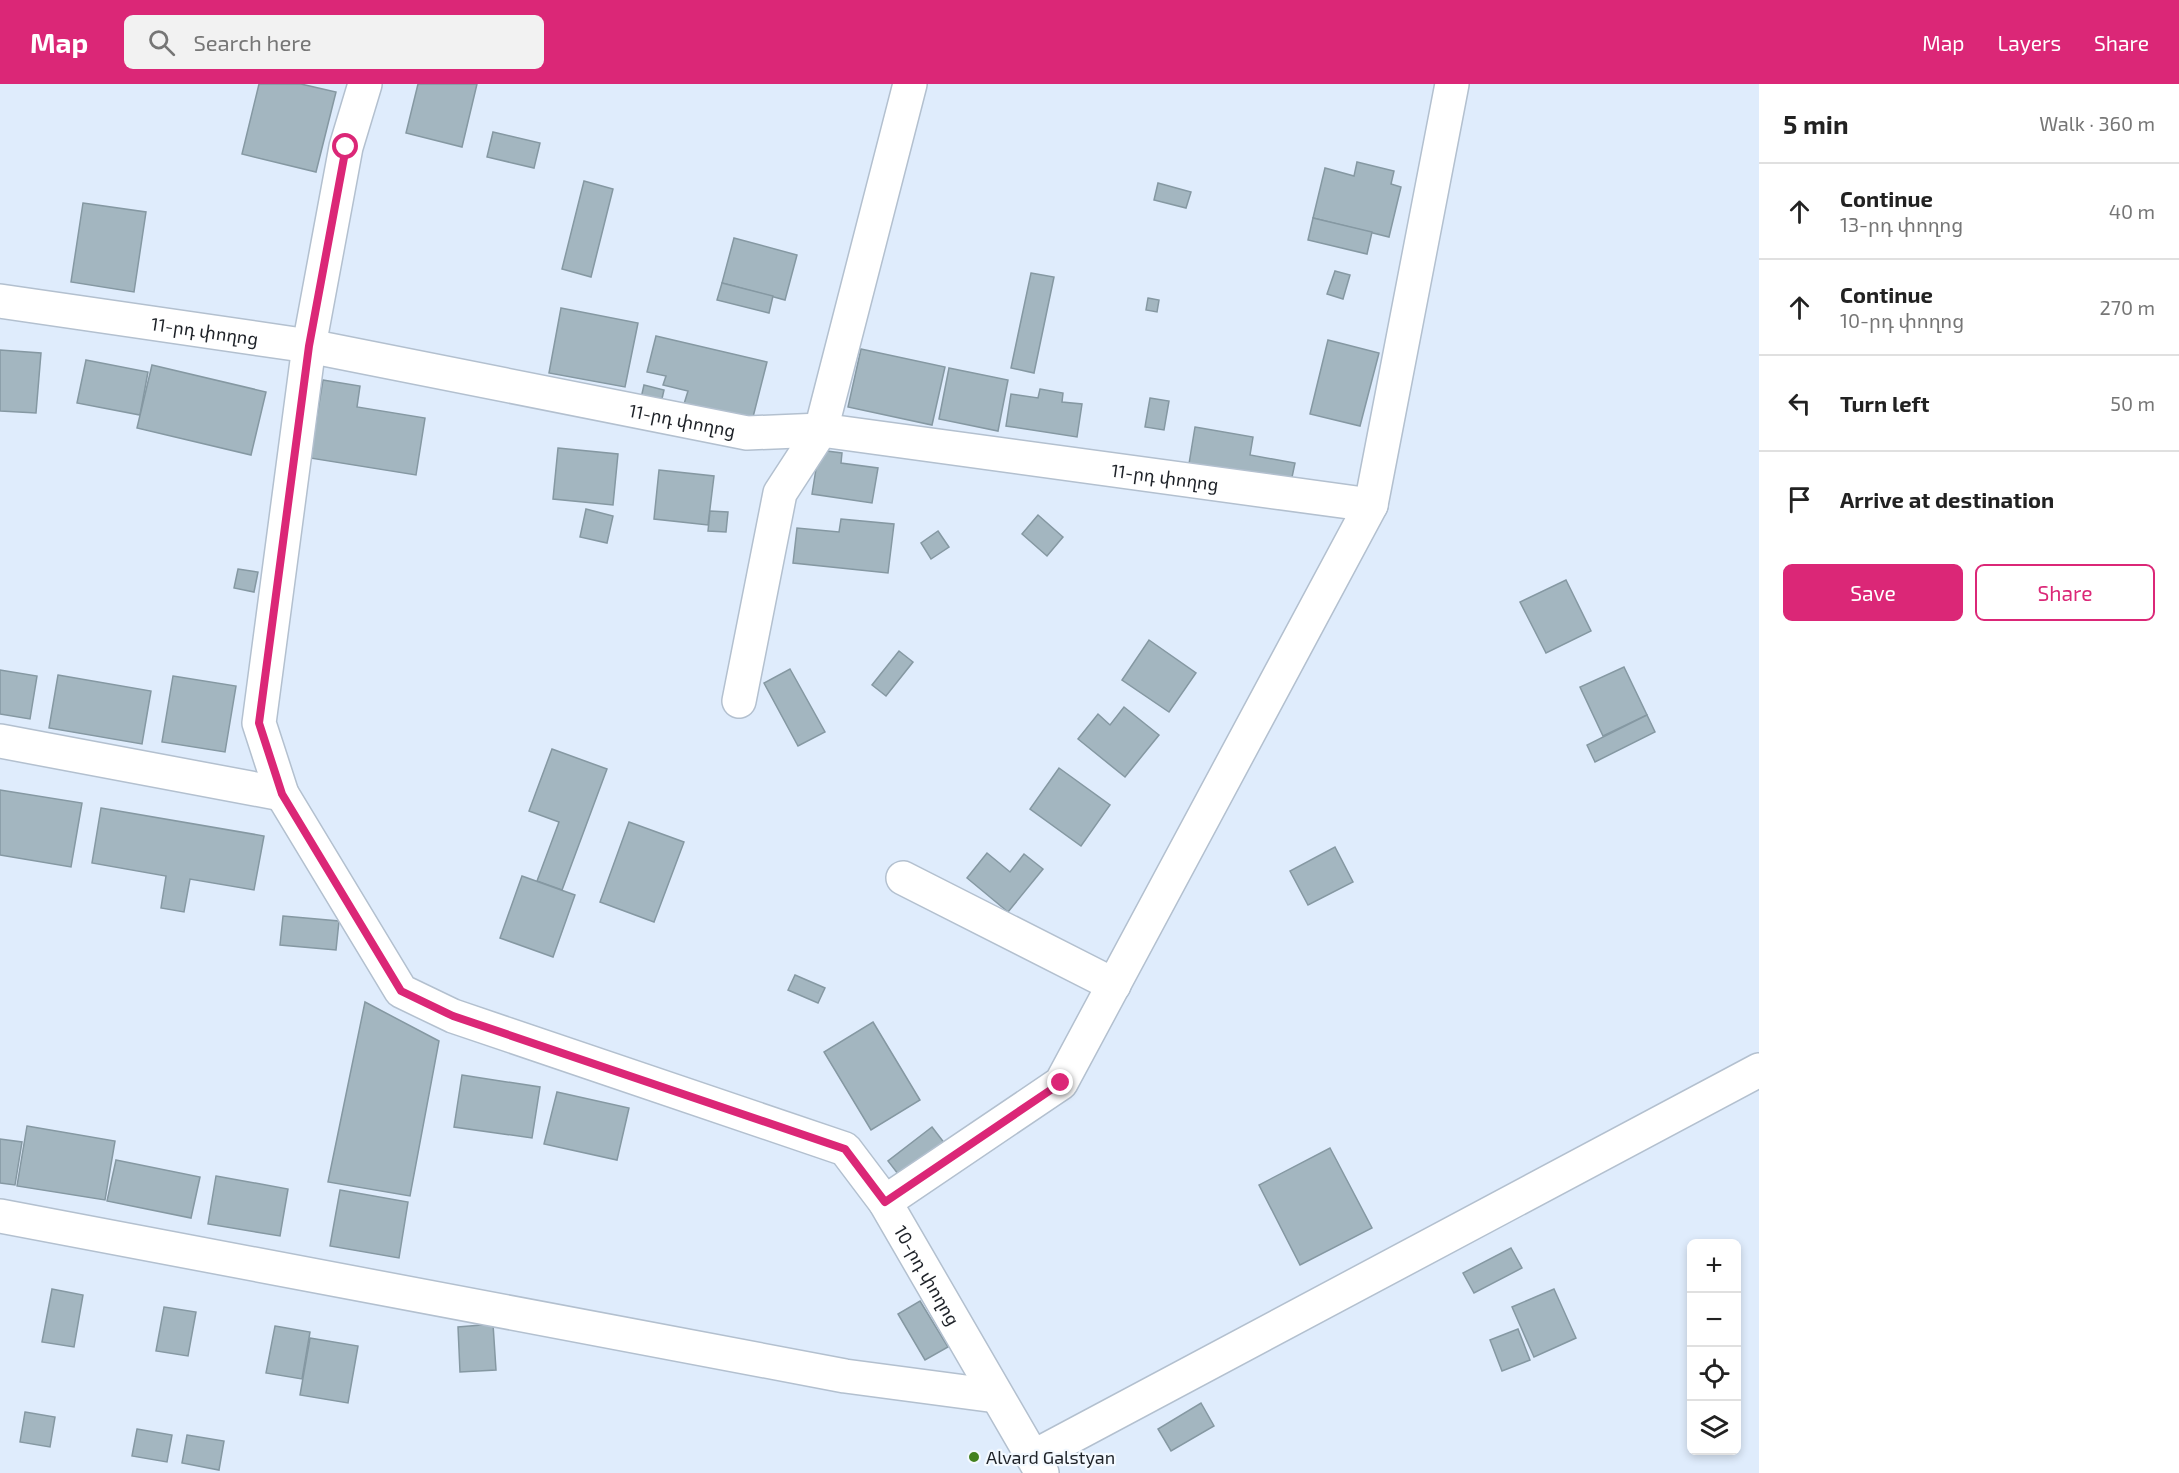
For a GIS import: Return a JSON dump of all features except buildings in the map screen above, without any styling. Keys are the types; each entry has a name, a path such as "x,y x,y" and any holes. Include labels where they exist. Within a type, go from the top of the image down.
{"street":[{"name":"10-րդ փողոց","path":"365,84 346,147 309,346 259,723 282,794 401,991 453,1016 845,1149 885,1202 1038,1465"},
{"path":"739,701 780,494 821,430 910,84"},
{"path":"885,1202 1061,1083 1371,505 1452,84"},
{"name":"11-րդ փողոց","path":"0,301 309,346 747,433 821,430 1371,505"},
{"path":"0,741 282,794"},
{"path":"903,878 1114,985"},
{"path":"1038,1465 1759,1070"},
{"path":"0,1216 833,1374 996,1396"}],"place":[{"name":"Alvard Galstyan","path":"974,1457"}],"route":[{"path":"346,147 309,346 259,723 282,794 401,991 453,1016 845,1149 885,1202 1061,1083"}]}
